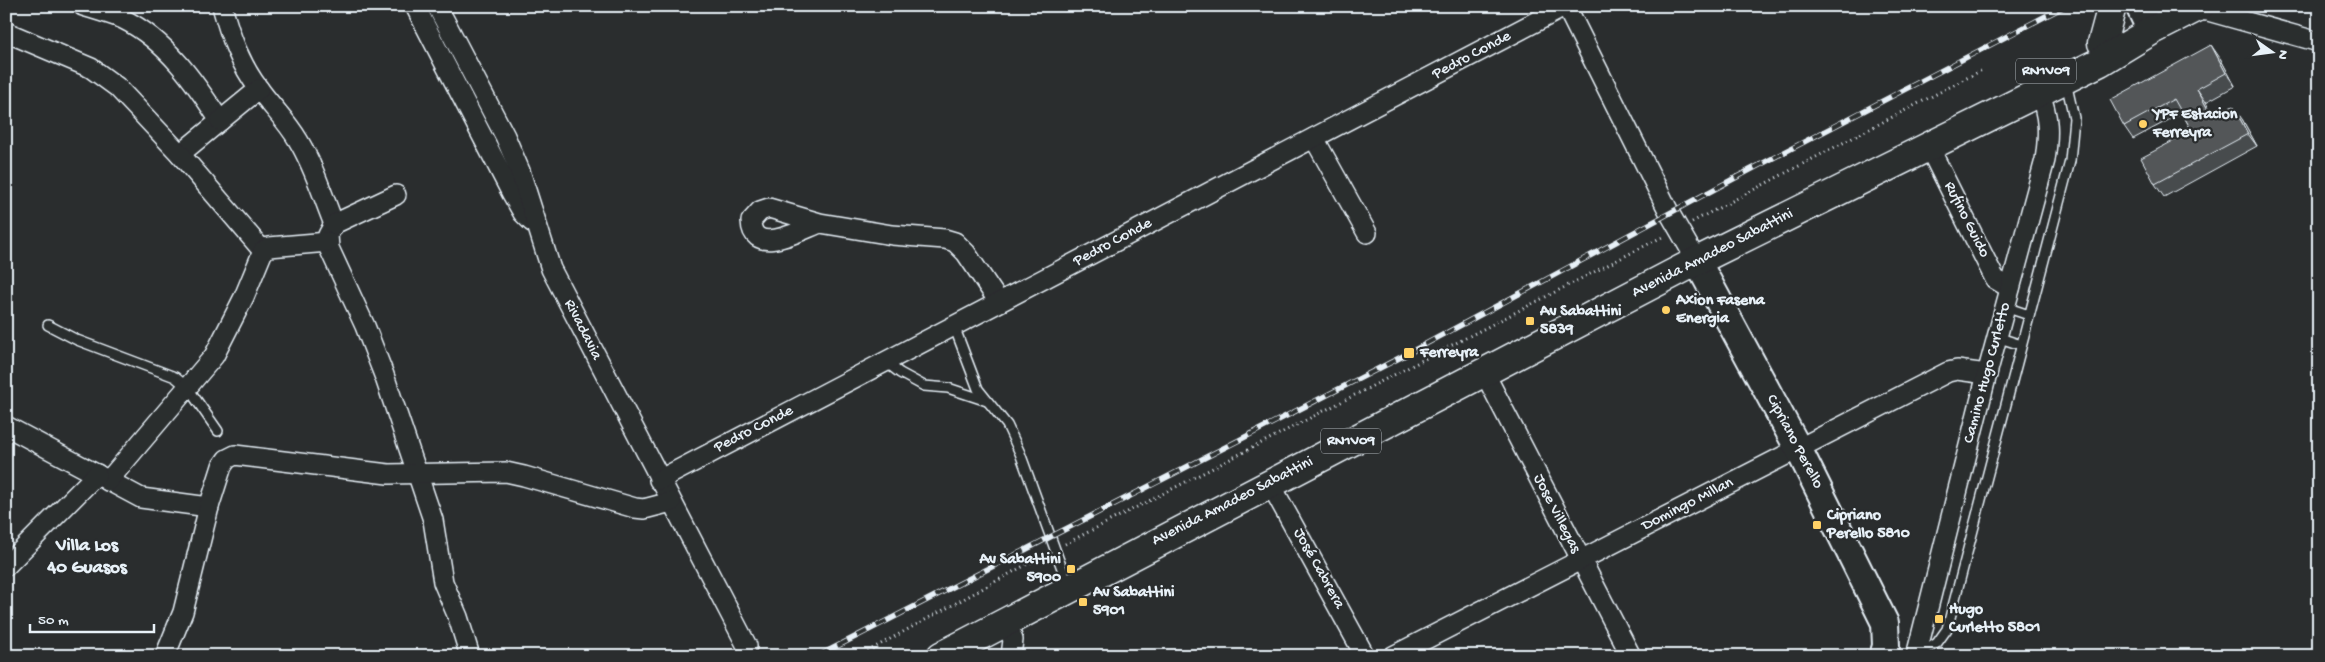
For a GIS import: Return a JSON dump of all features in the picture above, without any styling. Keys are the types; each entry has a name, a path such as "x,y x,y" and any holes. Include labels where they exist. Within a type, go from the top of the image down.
{"main road":[{"path":"2102,43 2112,6"},
{"name":"Avenida Amadeo Sabattini","path":"1928,146 1940,125 2102,43 2145,19 2186,9"},
{"name":"Avenida Amadeo Sabattini","path":"941,656 1006,620 1697,261 2100,62 2145,19"},
{"name":"Cipriano Perello","path":"1697,261 1799,450 1885,623 1886,646 1883,656"}],"street":[{"path":"83,6 121,18 142,30 183,68 220,121"},
{"path":"222,6 235,48 259,89 285,118 300,142 334,224"},
{"path":"415,6 510,192 523,213 537,226"},
{"name":"Rivadavia","path":"437,6 505,136 520,171 551,269 659,480 747,646"},
{"path":"1566,6 1678,229 1697,261"},
{"name":"Pedro Conde","path":"659,480 887,363 999,302 1566,6"},
{"path":"2186,9 2208,11 2225,18 2319,42"},
{"path":"6,32 91,68 104,77 180,154 263,251"},
{"path":"180,154 259,89"},
{"name":"Camino Hugo Curletto","path":"1916,656 1987,374 2044,160 2049,131 2045,107 2039,91"},
{"path":"1314,138 1367,233"},
{"name":"Rufino Guido","path":"1928,146 1995,279 2010,288"},
{"path":"396,195 334,224 328,235 328,242 384,375 433,520 443,582 458,617 470,656"},
{"path":"820,223 892,235 945,239 956,242 966,253 999,302"},
{"path":"6,566 103,478 188,388 214,356 244,296 257,260 263,251 269,247 328,242"},
{"name":"Domingo Millan","path":"1394,656 1579,559 1799,450 1948,372 1957,370 1987,374"},
{"name":"Jose Villegas","path":"1484,372 1579,559 1631,656"},
{"path":"6,426 141,498 209,507"},
{"path":"166,656 183,612 209,507 222,466 227,459 235,455 369,472 416,474 506,472 635,508 671,502"},
{"name":"José Cabrera","path":"1270,483 1365,656"},
{"path":"1006,620 1014,640 1011,656"}],"lane":[{"path":"1934,656 1937,643 1947,629 2070,161 2074,118 2065,78"},
{"path":"2005,307 2029,315"},
{"path":"48,325 77,340 175,377 188,388 218,431"},
{"path":"954,326 978,389 1007,425 1020,453 1069,588"},
{"path":"1997,338 2021,345"},
{"path":"887,363 910,380 924,386 948,388 987,401"},
{"path":"1916,656 1937,643"}],"path":[{"path":"859,656 1056,549 1678,229 1984,69"}],"building":[{"path":"2211,45 2226,73 2197,89 2212,117 2233,106 2248,134 2155,184 2141,158 2192,131 2174,99 2124,126 2110,100"}],"railway":[{"path":"818,656 1409,353 1750,170 2065,6"}],"place":[{"name":"YPF Estacion Ferreyra","path":"2143,124"},
{"name":"Axion Fasena Energia","path":"1666,310"},
{"name":"Av Sabattini 5839","path":"1530,321"},
{"name":"Ferreyra","path":"1409,353"},
{"name":"Cipriano Perello 5810","path":"1817,525"},
{"name":"Av Sabattini 5900","path":"1071,569"},
{"name":"Av Sabattini 5901","path":"1083,602"},
{"name":"Hugo Curletto 5801","path":"1939,619"}],"district":[{"name":"Villa Los 40 Guasos","path":"87,557"}]}
